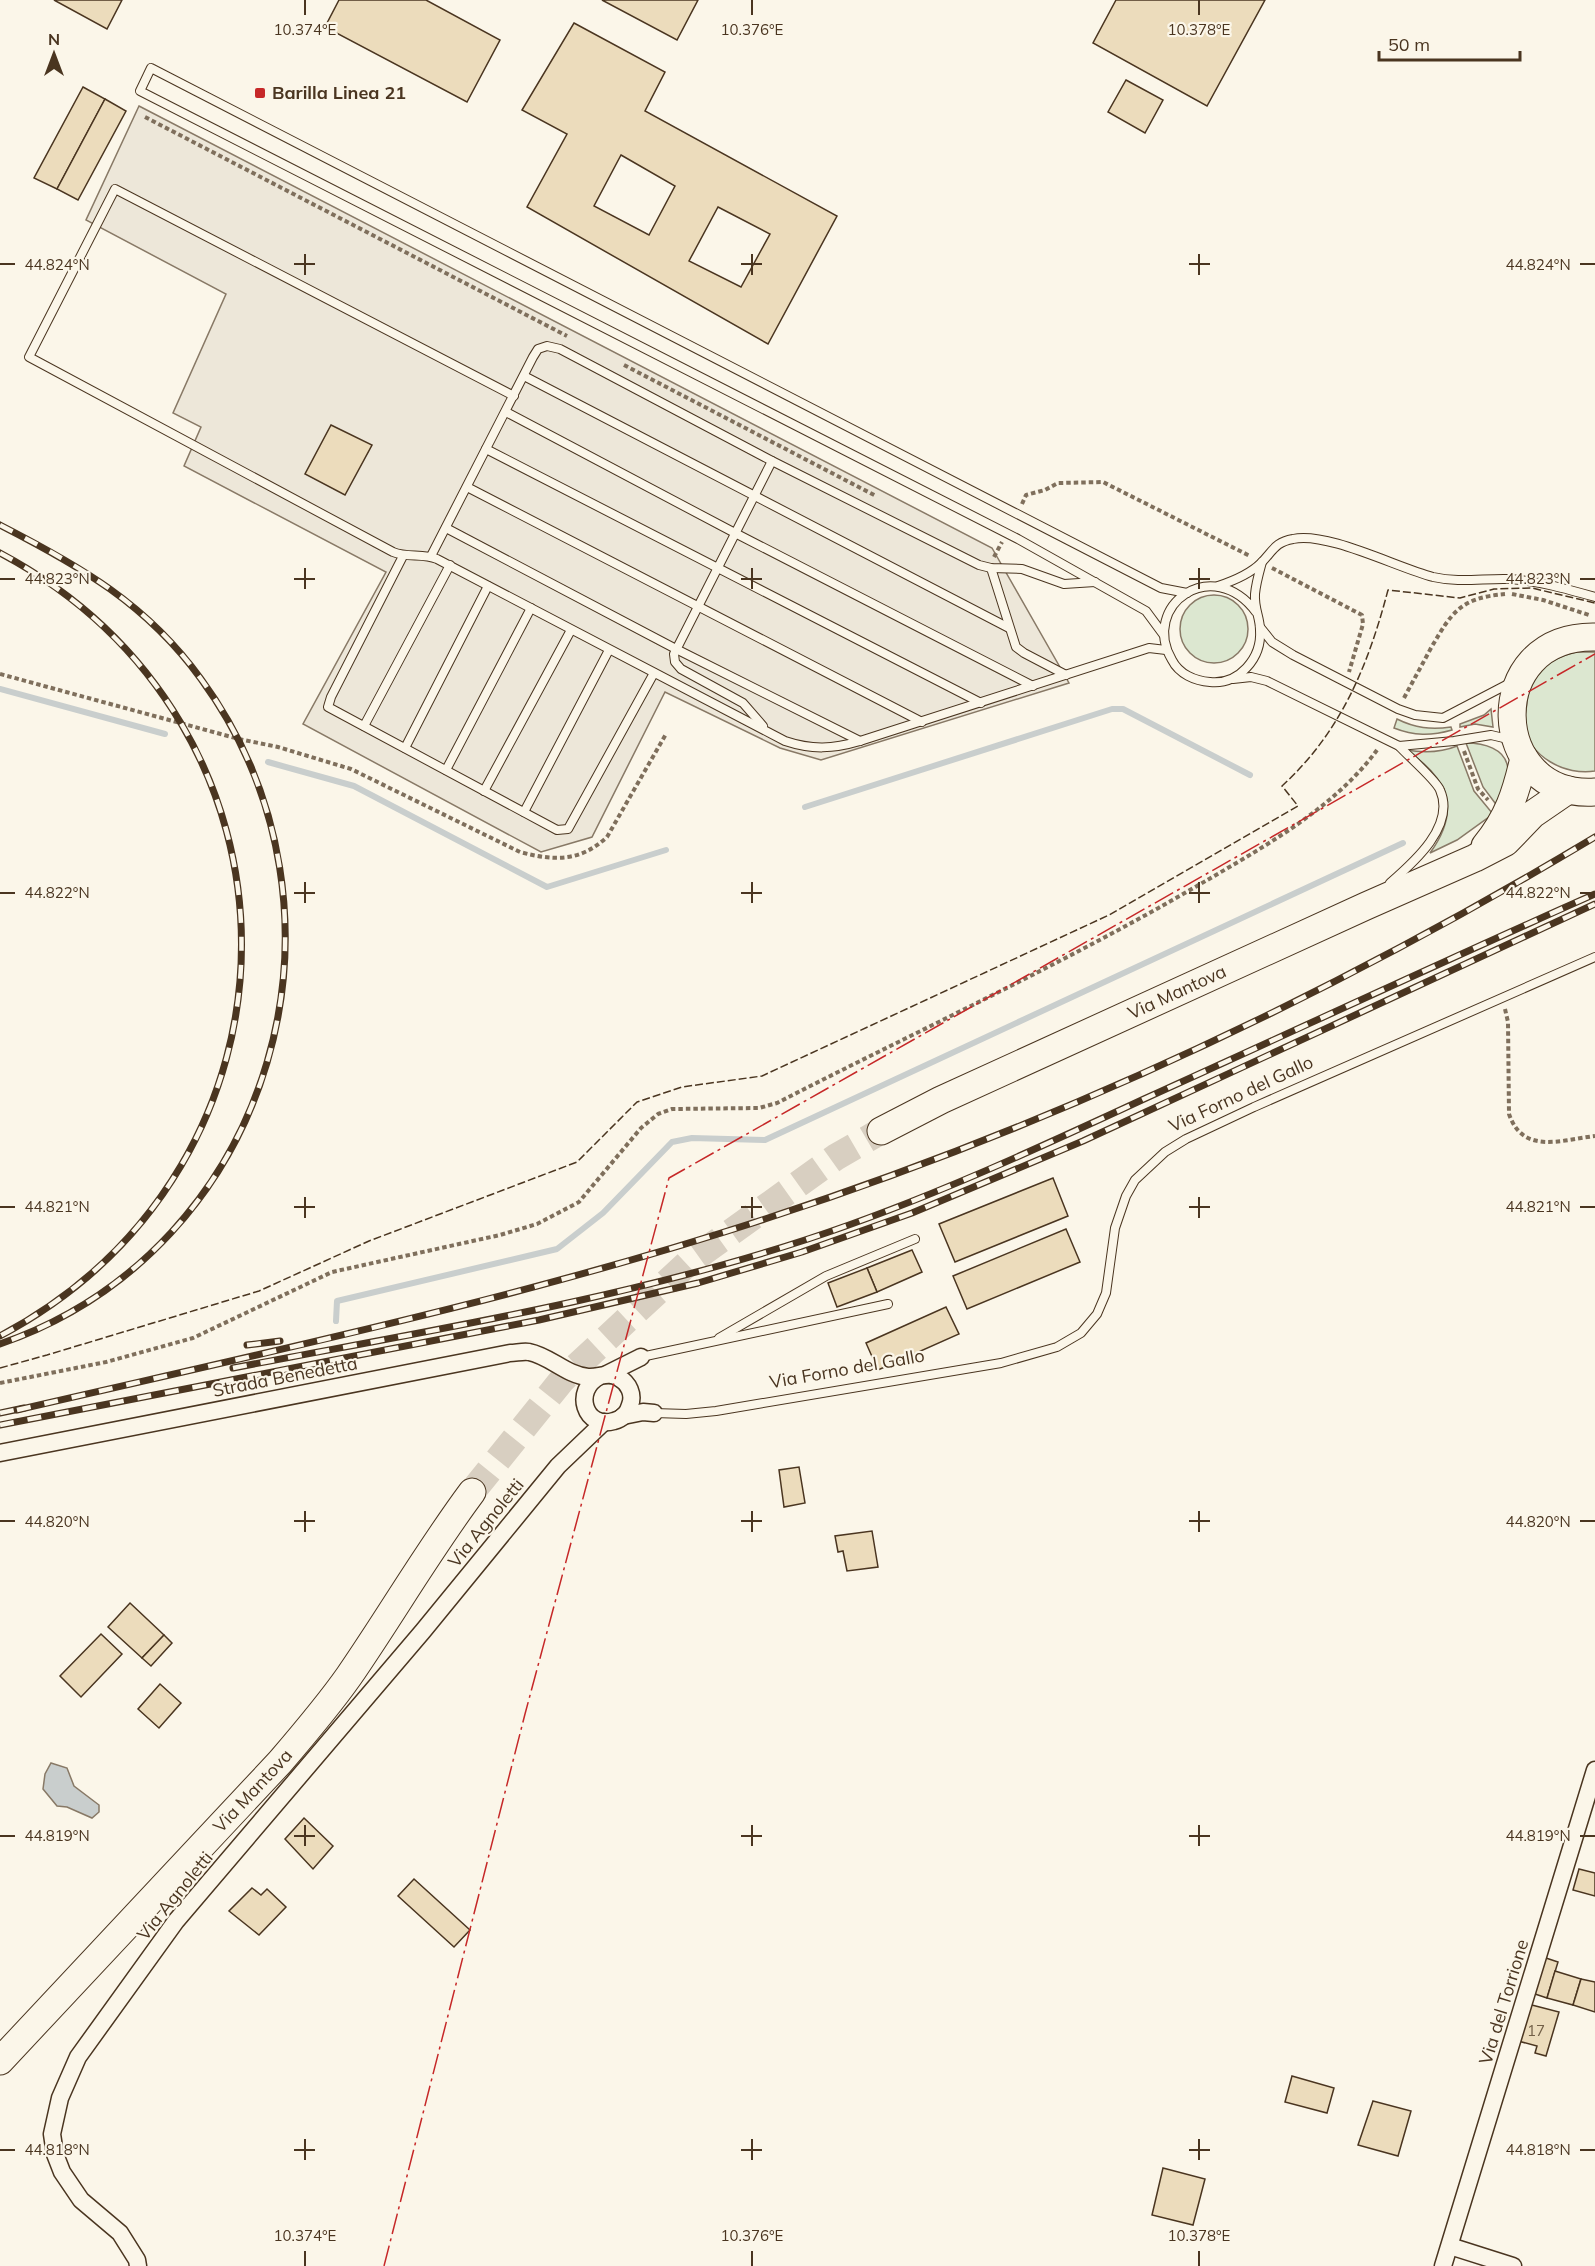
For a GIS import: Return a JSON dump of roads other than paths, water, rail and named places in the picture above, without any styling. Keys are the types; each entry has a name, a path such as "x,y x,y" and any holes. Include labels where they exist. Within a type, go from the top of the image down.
{"main road":[{"name":"Via Mantova","path":"1475,858 1505,819 1518,784 1520,749 1511,709 1520,677 1529,665 1552,646 1581,637 1595,638"},
{"path":"1520,749 1536,772 1551,783 1568,790 1595,792"},
{"name":"Via Mantova","path":"880,1131 941,1100 1475,858 1506,842 1533,814 1568,790"},
{"name":"Via Mantova","path":"0,2061 280,1762 316,1720 382,1626 423,1560 472,1492"}],"street":[{"name":"Strada Benedetta","path":"0,1452 510,1353 527,1352 544,1357 573,1373 589,1377 604,1375"},
{"name":"Via Agnoletti","path":"558,1466 579,1432 588,1384 641,1357"},
{"path":"625,1382 641,1357"},
{"path":"573,1373 592,1417 604,1422"},
{"path":"604,1375 620,1378 629,1387 631,1400 623,1416"},
{"name":"Via Forno del Gallo","path":"631,1400 654,1413"},
{"name":"Via Forno del Gallo","path":"623,1416 643,1412 654,1413"},
{"name":"Via Agnoletti","path":"138,2266 137,2260 120,2233 81,2200 62,2172 55,2154 52,2134 58,2107 78,2057 176,1921 423,1631 558,1466 604,1422 611,1422 623,1416"},
{"name":"Via del Torrione","path":"1443,2266 1595,1770"},
{"path":"1450,2246 1513,2266"}],"lane":[{"path":"1163,634 1146,611 1018,539 140,91 152,68 1161,588 1187,593"},
{"path":"514,396 115,189 29,357 403,556 431,556 785,741 812,748 836,748 860,741 1149,648 1166,650"},
{"path":"431,556 538,349 547,346 560,349 772,461 979,565 1022,569 1064,584 1095,582"},
{"path":"524,376 1009,628"},
{"path":"506,412 1033,686"},
{"path":"486,449 981,703"},
{"path":"766,731 743,703 681,669 675,662 676,649 772,461"},
{"path":"466,487 922,722"},
{"path":"446,528 676,649 860,741"},
{"path":"1231,679 1245,671 1255,658 1260,644 1255,594 1262,562 1270,550 1294,538 1310,538 1337,544 1433,577 1460,581 1507,579 1536,582 1595,597"},
{"path":"403,556 328,707 557,830 568,829 654,673"},
{"path":"1262,562 1235,580 1218,586 1202,587 1187,593 1174,604 1166,618 1163,634 1166,650 1173,664 1192,678 1216,683 1251,677 1267,681 1399,746 1440,790 1444,808 1437,833 1419,857 1366,906"},
{"path":"364,726 450,565"},
{"path":"992,568 1016,647 1066,675"},
{"path":"405,748 488,586"},
{"path":"1218,586 1233,590 1246,599 1256,612"},
{"path":"446,770 531,608"},
{"path":"1260,627 1272,642 1293,655 1398,709 1415,715 1443,718 1520,677"},
{"path":"484,790 571,630"},
{"path":"525,812 609,650"},
{"path":"1399,746 1461,741 1491,735 1520,749"},
{"name":"Via Forno del Gallo","path":"654,1413 686,1414 727,1409 1001,1363 1057,1347 1081,1333 1097,1314 1106,1293 1115,1228 1126,1196 1135,1180 1165,1152 1186,1139 1254,1107 1595,957"},
{"path":"710,1342 826,1276 915,1239"},
{"name":"Via Agnoletti","path":"641,1357 888,1304"}],"waterway":[{"path":"0,689 165,734"},
{"path":"805,807 1112,709 1123,709 1250,775"},
{"path":"268,762 354,786 547,887 666,850"},
{"path":"336,1321 337,1301 557,1249 603,1213 672,1142 692,1138 765,1140 1403,843"}],"tunnel":[{"path":"472,1492 562,1380 688,1263 836,1157 881,1131"}],"railway":[{"path":"0,525 85,572 135,608 158,629 201,679 252,770 280,867 284,966 267,1062 229,1153 171,1232 95,1298 0,1344"},
{"path":"0,553 106,629 181,723 226,831 242,945 226,1058 181,1166 106,1260 0,1336"},
{"path":"17,1410 487,1299 673,1248 873,1182 980,1142 1190,1052 1396,950 1595,837"},
{"path":"233,1368 595,1297 738,1261 808,1239 894,1208 1020,1156 1595,894"},
{"path":"0,1425 539,1320 698,1283 802,1252 912,1213 1083,1141 1595,904"},
{"path":"247,1345 280,1341"},
{"path":"0,1413 24,1408"}],"place":[{"name":"Barilla Linea 21","path":"260,93"}]}
